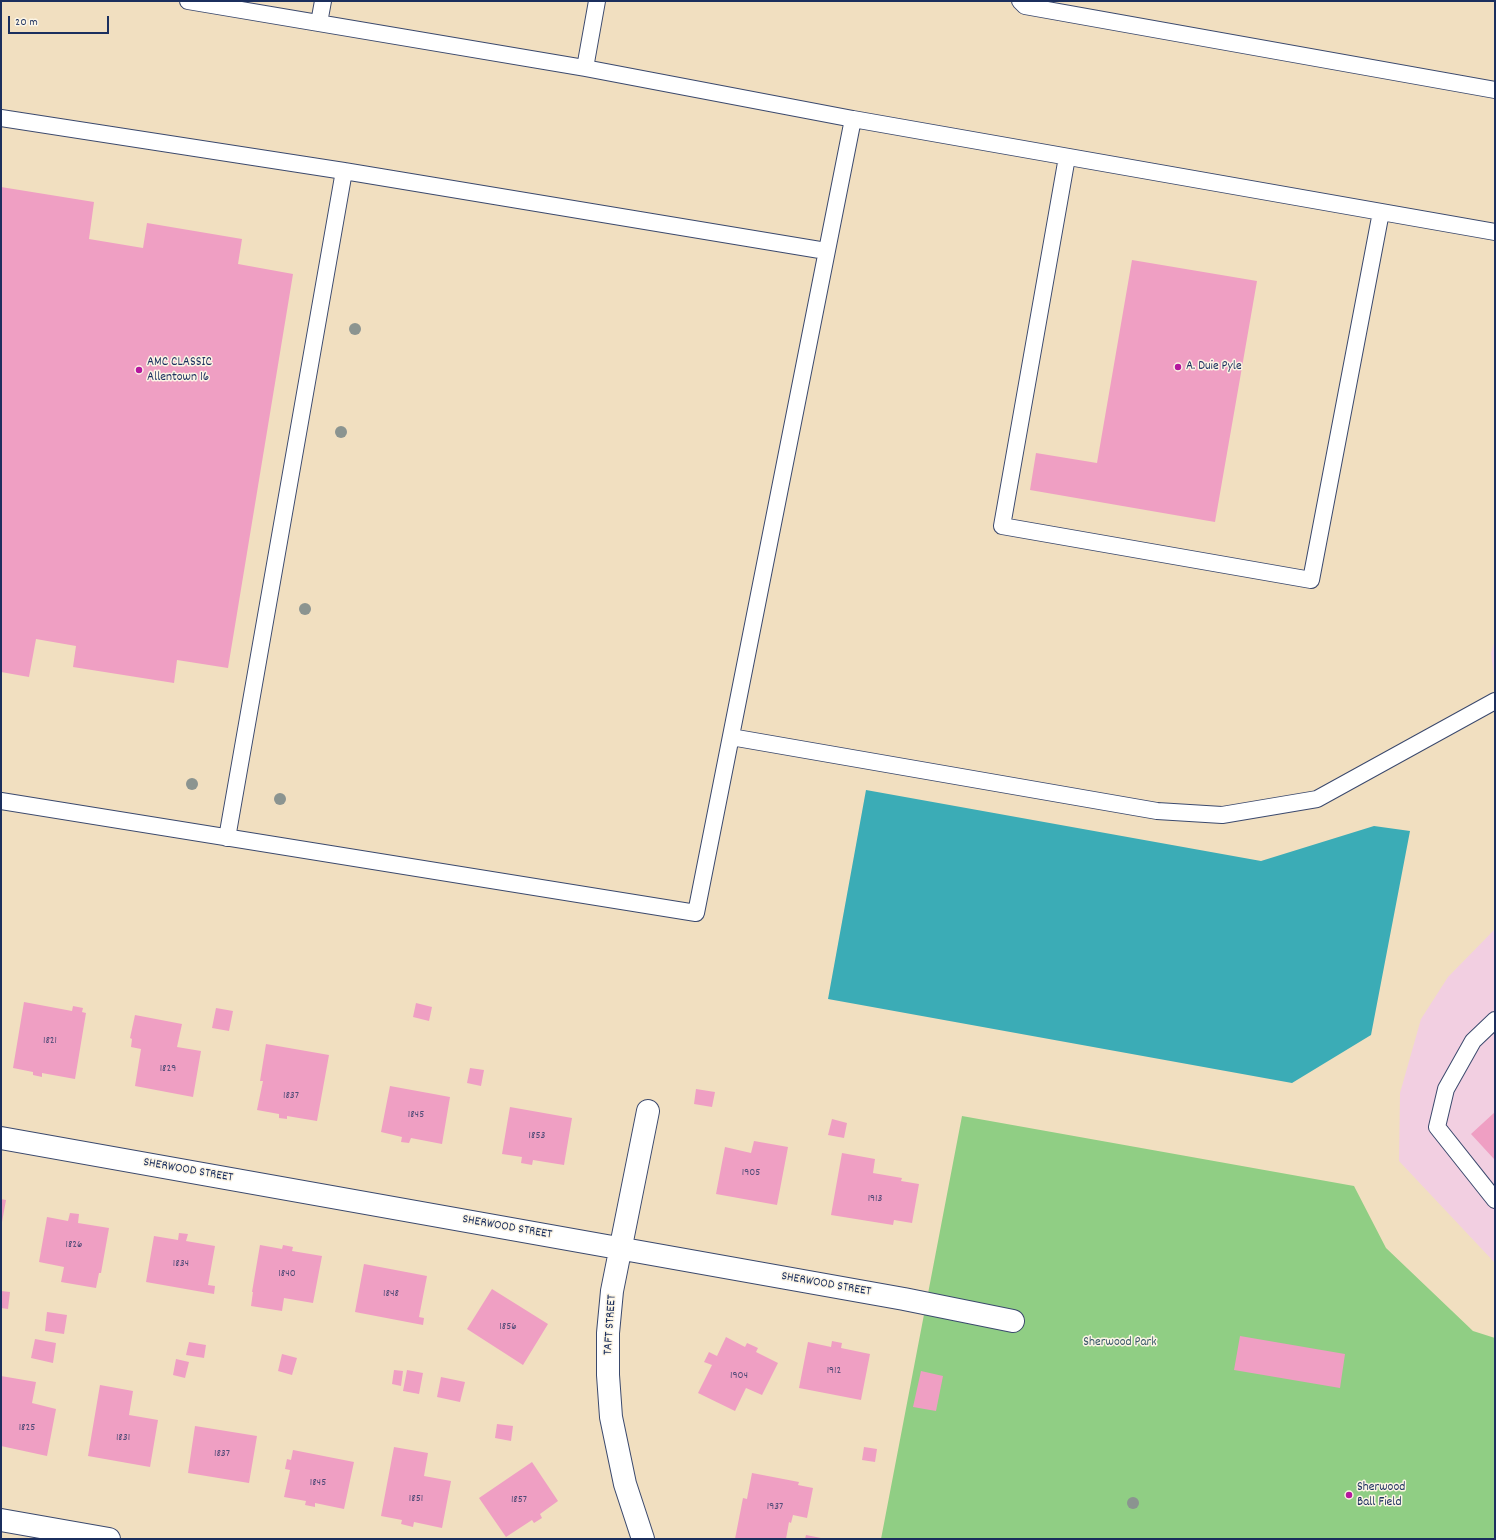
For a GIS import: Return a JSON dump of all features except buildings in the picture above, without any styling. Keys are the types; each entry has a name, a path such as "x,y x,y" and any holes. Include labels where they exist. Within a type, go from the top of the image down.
{"street":[{"name":"TAFT STREET","path":"642,1539 624,1484 611,1418 608,1375 608,1333 612,1291 648,1111"},
{"name":"SHERWOOD STREET","path":"1,1138 904,1299 1013,1321"},
{"path":"1,1520 109,1539"}],"lane":[{"path":"188,1 209,3 585,68 853,119 1495,232"},
{"path":"319,23 323,1"},
{"path":"585,68 597,1"},
{"path":"1020,1 1025,6 1495,90"},
{"path":"1,118 344,171 826,251"},
{"path":"1,801 696,913 853,119"},
{"path":"1068,157 1002,526 1312,580 1381,212"},
{"path":"227,838 344,171"},
{"path":"731,737 1157,811 1222,816 1317,799 1495,701"},
{"path":"1495,1020 1473,1041 1446,1089 1437,1127 1495,1200"}],"shaded area":[{"path":"1495,640 1495,683 1491,653"},
{"path":"1495,929 1495,1263 1399,1161 1400,1093 1421,1019 1448,977"}],"green space":[{"name":"Sherwood Park","path":"962,1116 1354,1186 1386,1248 1473,1331 1495,1338 1495,1539 881,1539"}],"water":[{"path":"866,790 1261,861 1374,826 1410,831 1371,1035 1292,1083 828,999"}],"place":[{"name":"A. Duie Pyle","path":"1178,367"},
{"name":"AMC CLASSIC Allentown 16","path":"139,370"},
{"name":"Sherwood Ball Field","path":"1349,1495"}]}
